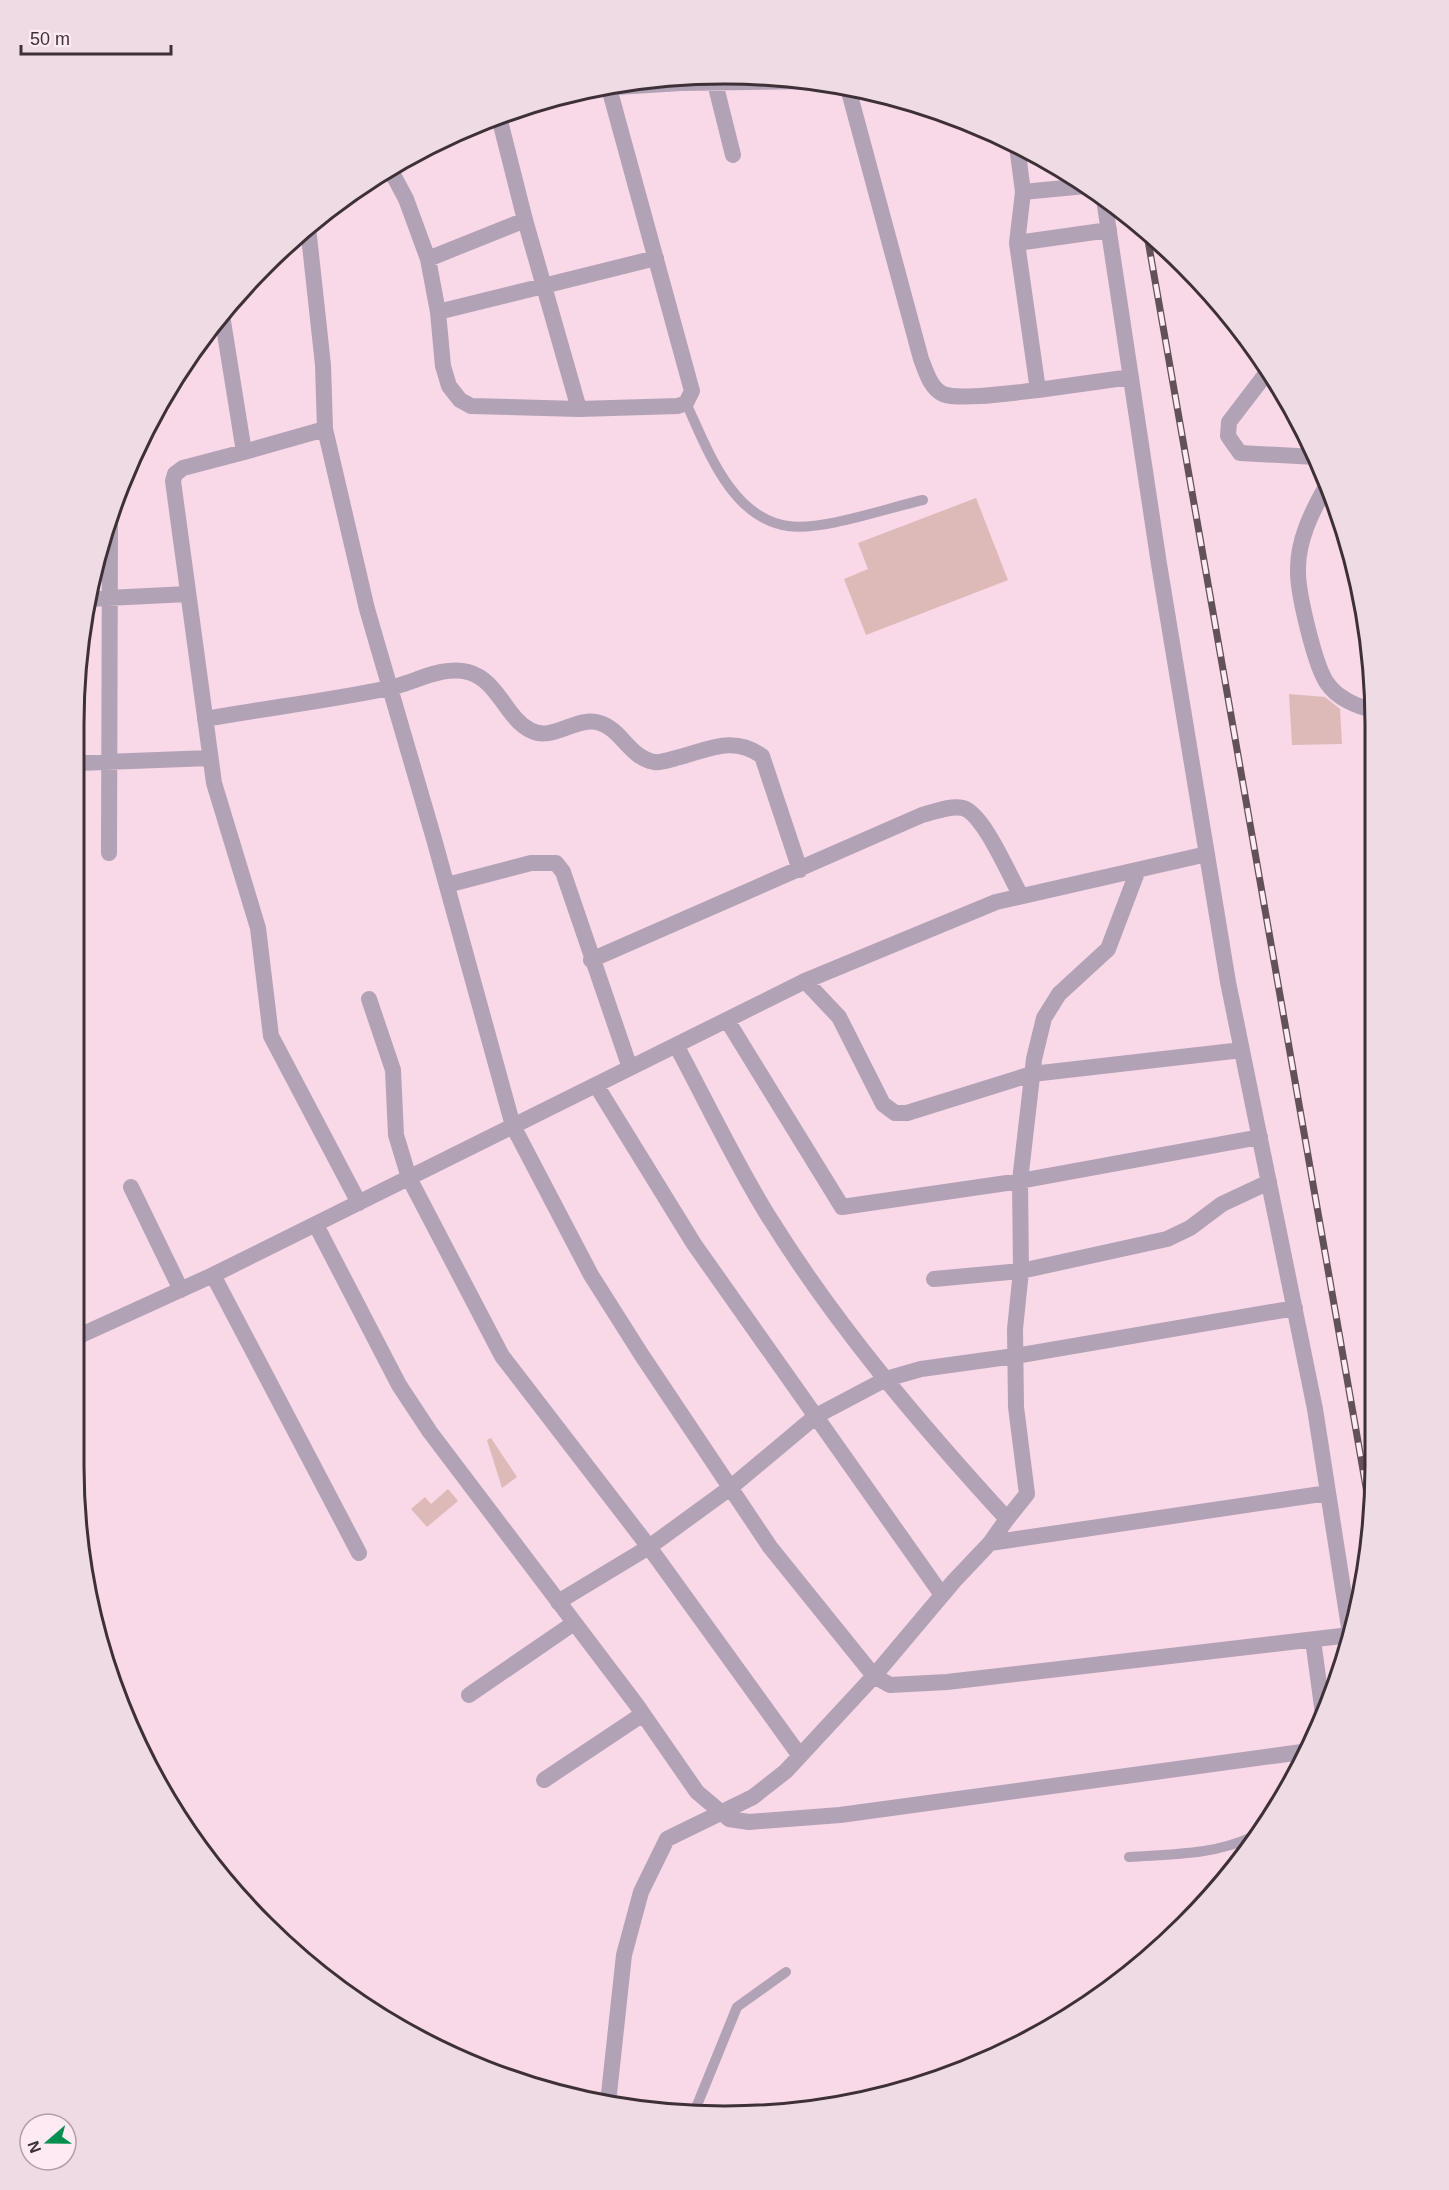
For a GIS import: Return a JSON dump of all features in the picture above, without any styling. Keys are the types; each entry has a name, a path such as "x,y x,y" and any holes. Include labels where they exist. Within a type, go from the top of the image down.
{"street":[{"path":"715,84 733,155"},
{"path":"394,176 406,199 428,259 438,312 443,366 449,386 460,400 471,406 579,409 678,406 686,403 692,391 656,258 607,95"},
{"path":"850,96 921,359 930,382 943,394 962,396 1038,390 1131,377"},
{"path":"501,125 525,220 579,409"},
{"path":"1018,156 1023,192 1017,243 1038,390"},
{"path":"1023,192 1072,187"},
{"path":"1106,210 1207,854 1242,1050 1315,1409 1347,1614"},
{"path":"428,259 525,220"},
{"path":"1017,243 1109,230"},
{"path":"309,237 323,366 325,429 367,609 447,885 513,1126 591,1275 770,1547 874,1676 890,1685 912,1685 1341,1639"},
{"path":"438,312 656,258"},
{"path":"224,326 244,452"},
{"path":"1263,378 1229,422 1228,436 1240,453 1306,456"},
{"path":"325,429 183,468 176,474 173,481 210,758 222,818 249,894 258,928 272,1036 359,1203"},
{"path":"1322,494 1303,537 1298,572 1304,612 1327,683 1345,700 1365,707"},
{"path":"109,853 110,547"},
{"path":"96,599 188,594"},
{"path":"205,719 390,688 451,670 470,672 492,687 526,729 545,734 584,722 599,722 610,728 633,753 657,763 735,743 749,747 762,756 800,870"},
{"path":"84,763 210,758"},
{"path":"591,960 922,815 945,808 963,808 978,818 1021,896"},
{"path":"84,1334 316,1225 805,981 996,902 1207,854"},
{"path":"447,885 531,863 556,863 563,872 591,960 630,1068"},
{"path":"609,2096 624,1955 641,1892 667,1839 753,1797 800,1756 990,1544 1028,1494 1016,1407 1015,1356 1021,1271 1020,1181 1032,1074 1044,1018 1059,994 1108,949 1138,870"},
{"path":"805,981 839,1017 883,1104 895,1113 907,1113 1032,1074 1242,1050"},
{"path":"369,999 393,1070 396,1135 409,1178 502,1356 649,1547 800,1756"},
{"path":"727,1020 842,1207 1020,1181 1260,1137"},
{"path":"676,1045 766,1213 811,1281 944,1450 1007,1519"},
{"path":"596,1085 694,1244 942,1595"},
{"path":"934,1279 1021,1271 1167,1239 1190,1228 1222,1204 1269,1182"},
{"path":"131,1187 181,1290"},
{"path":"316,1225 399,1385 463,1478 643,1714 697,1792 719,1813 729,1819 749,1822 840,1815 1296,1754"},
{"path":"213,1275 359,1553"},
{"path":"558,1602 649,1547 730,1488 816,1416 886,1379 921,1369 1015,1356 1294,1308"},
{"path":"990,1544 1328,1493"},
{"path":"469,1695 574,1623"},
{"path":"1313,1640 1321,1698"},
{"path":"544,1780 643,1714"}],"lane":[{"path":"686,403 722,476 742,501 766,520 788,526 814,526 923,500"},
{"path":"1129,1857 1206,1852 1243,1841"},
{"path":"697,2105 737,2007 786,1972"}],"building":[{"path":"976,498 1008,580 866,635 844,579 868,569 858,543"},
{"path":"1289,694 1325,697 1340,709 1342,744 1292,745"},
{"path":"491,1438 517,1477 502,1488 487,1440"},
{"path":"448,1489 458,1501 427,1527 411,1509 425,1497 431,1504"}],"railway":[{"path":"1149,245 1365,1480"}]}
